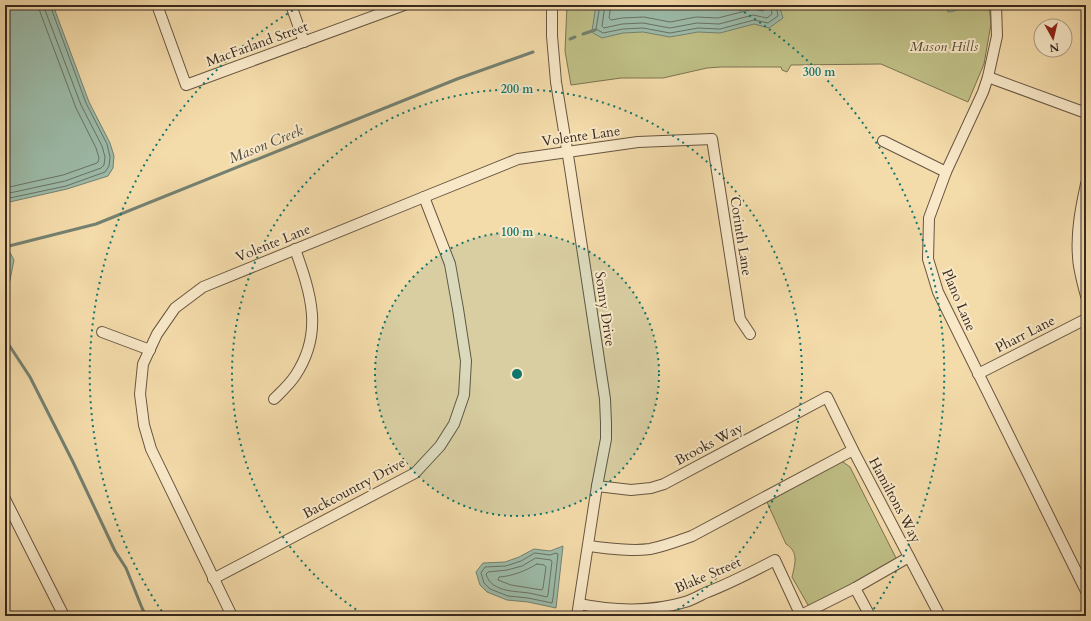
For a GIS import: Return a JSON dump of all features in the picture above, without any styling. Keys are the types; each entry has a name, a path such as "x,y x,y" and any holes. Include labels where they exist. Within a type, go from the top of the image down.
{"street":[{"name":"MacFarland Street","path":"156,5 186,85 404,5"},
{"path":"291,5 304,42"},
{"name":"Sonny Drive","path":"552,5 552,36 556,82 605,399 606,423 606,439 597,486 577,616"},
{"name":"Plano Lane","path":"996,5 997,36 988,77 983,92 946,172 929,218 928,259 938,292 1086,591"},
{"path":"988,77 1086,113"},
{"name":"Volente Lane","path":"232,616 151,449 144,425 140,394 143,364 157,334 175,308 203,287 518,159 638,142 712,139"},
{"name":"Corinth Lane","path":"712,139 740,319 750,334"},
{"path":"883,141 946,172"},
{"path":"1086,184 1078,229 1078,256 1086,296"},
{"name":"Backcountry Drive","path":"214,579 415,473 440,446 454,424 464,395 466,361 450,264 424,197"},
{"path":"274,399 295,377 308,353 313,327 311,303 295,249"},
{"name":"Pharr Lane","path":"978,374 1086,319"},
{"path":"102,332 150,350"},
{"name":"Brooks Way","path":"597,486 631,490 651,488 664,484 827,397"},
{"name":"Hamiltons Way","path":"827,397 940,616"},
{"path":"588,546 629,550 650,549 692,536 853,450"},
{"path":"5,499 64,616"},
{"path":"800,616 855,588 909,557"},
{"name":"Blake Street","path":"579,604 599,608 638,609 685,602 725,585 775,560 800,616"},
{"path":"855,588 870,616"}],"green space":[{"name":"Mason Hills","path":"567,5 989,5 991,24 984,64 968,102 881,64 791,65 787,72 782,70 781,67 721,67 707,68 663,78 621,78 571,85 565,51"},
{"path":"837,462 843,462 850,467 896,558 891,564 814,605 808,605 792,577 795,563 793,551 786,544 766,500"}],"water":[{"path":"5,5 53,5 89,102 110,143 114,156 113,168 108,176 67,189 5,203"},
{"path":"596,5 779,5 783,18 769,28 754,24 720,33 698,32 670,37 643,32 623,33 602,38 592,31"},
{"path":"945,5 961,5 956,10 948,12"},
{"path":"5,243 14,260 5,305"},
{"path":"563,546 556,608 528,602 507,600 487,592 480,585 476,572 483,563 505,562 534,549 550,551"}],"waterway":[{"name":"Mason Creek","path":"583,34 595,30"},
{"name":"Mason Creek","path":"570,39 575,37"},
{"name":"Mason Creek","path":"5,247 96,224 457,79 533,52"},
{"path":"9,345 30,377 73,462 115,551 126,568 146,616"}]}
